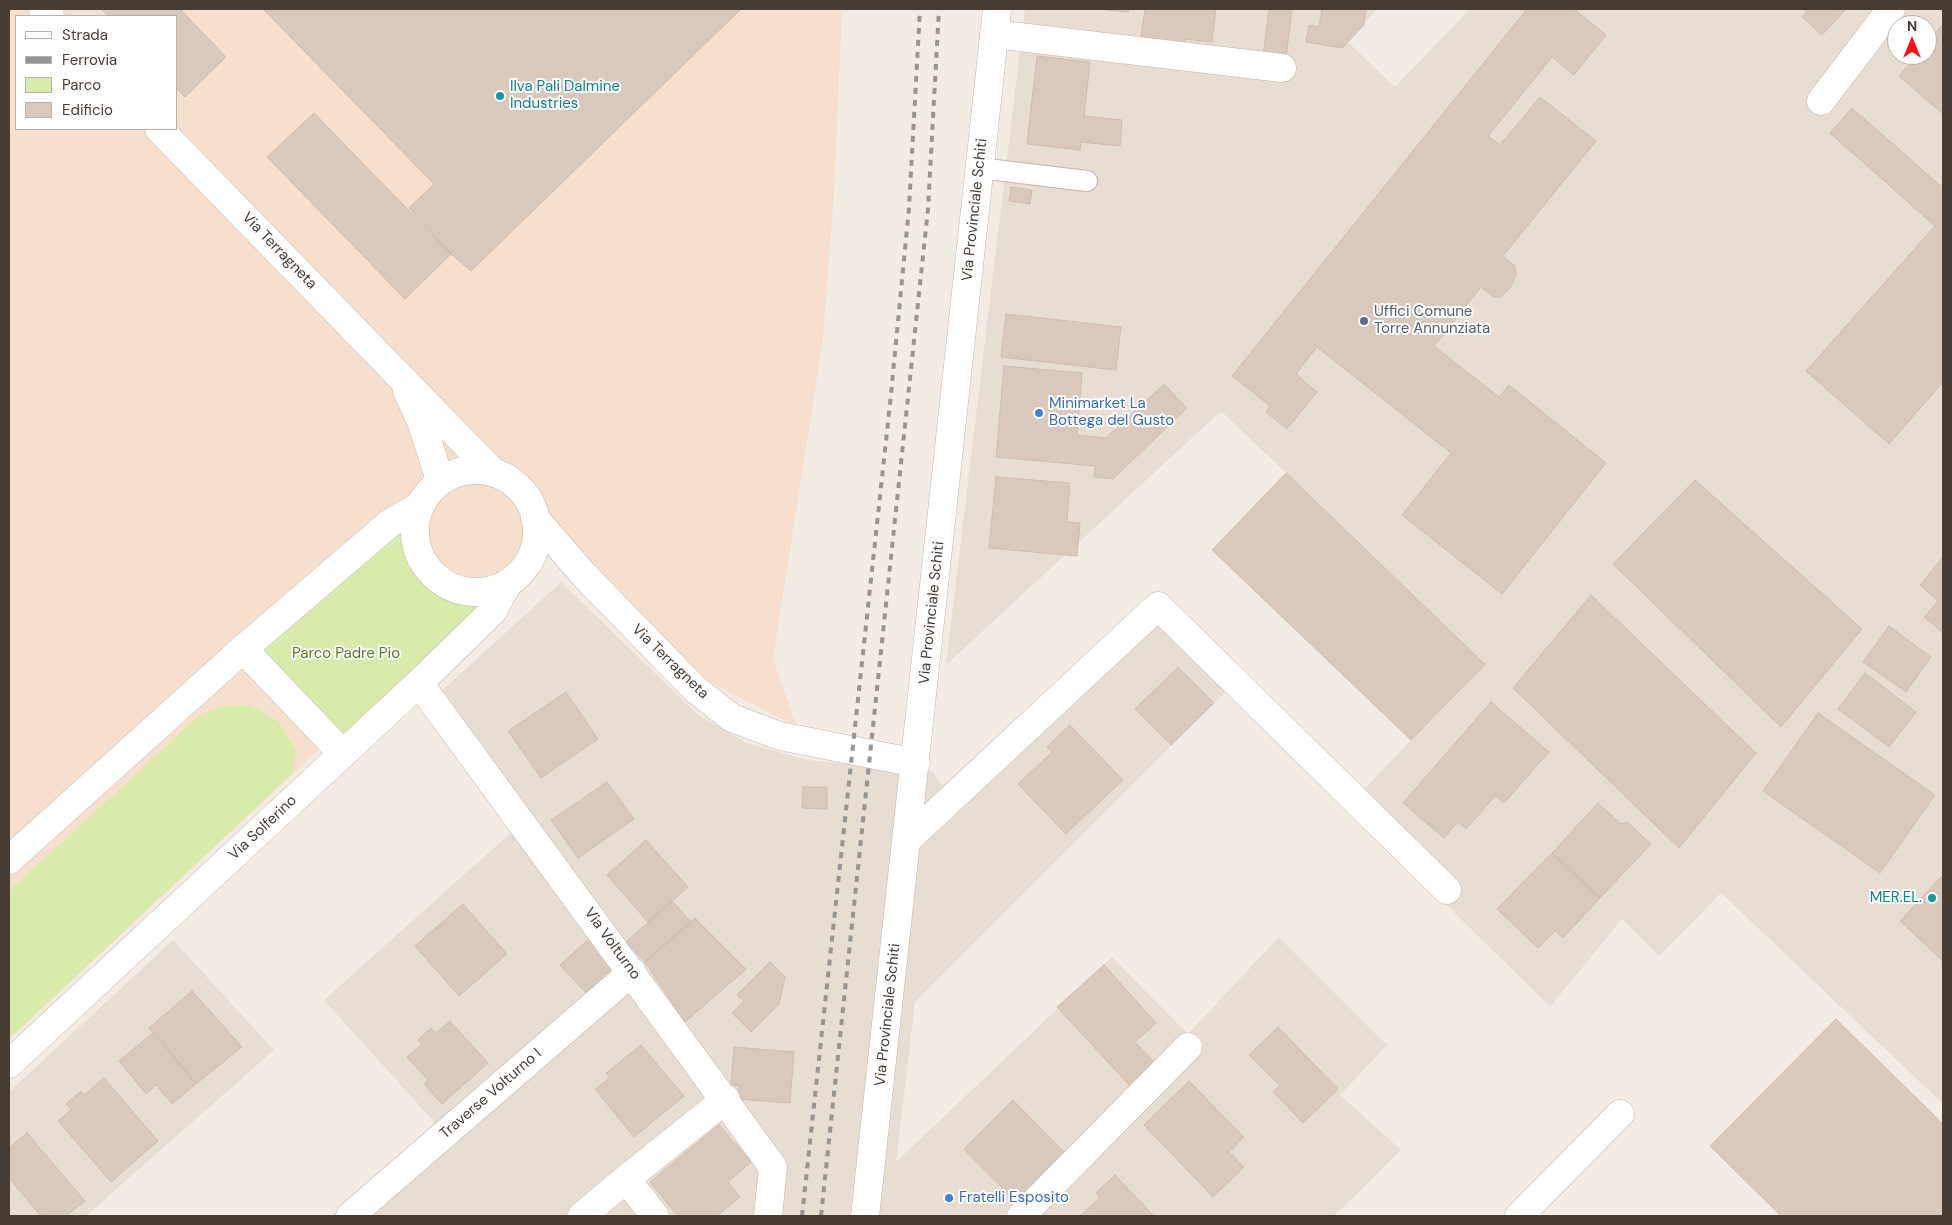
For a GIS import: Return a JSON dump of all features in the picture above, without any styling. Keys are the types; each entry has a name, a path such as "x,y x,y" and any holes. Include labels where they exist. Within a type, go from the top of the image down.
{"street":[{"path":"1821,101 1891,9"},
{"path":"996,22 1282,68"},
{"name":"Via Provinciale Schiti","path":"865,1216 996,22"},
{"name":"Via Terragneta","path":"160,130 492,471"},
{"path":"399,374 421,421 440,480"},
{"path":"517,574 535,548 537,530 535,518 524,493 510,480 492,471 456,472 440,480 428,492 418,507 414,526 415,545 423,563 436,578 452,587 471,592 490,591 517,574 550,567 583,574"},
{"path":"9,860 243,649 390,523 418,507"},
{"name":"Via Terragneta","path":"535,518 583,574 695,689 732,718 780,736 916,763"},
{"name":"Via Solferino","path":"9,1064 419,683 493,611 517,574"},
{"path":"907,840 1158,606 1447,890"},
{"path":"243,649 343,754"},
{"name":"Via Volturno","path":"419,683 726,1099 773,1167 768,1216"},
{"name":"Traverse Volturno I","path":"350,1216 632,972"},
{"path":"1021,1216 1188,1047"},
{"path":"582,1216 726,1099"},
{"path":"1519,1216 1620,1114"},
{"path":"626,1180 654,1216"}],"lane":[{"path":"979,168 1088,181"}],"shaded area":[{"path":"9,9 842,9 834,193 823,339 773,659 797,727 702,678 558,526 9,1039"},
{"path":"1025,9 1377,9 1348,42 1395,87 1470,9 1943,9 1943,1104 1721,893 1659,956 1622,919 1550,1007 1347,807 1485,663 1221,411 946,665"},
{"path":"561,582 698,715 747,743 807,760 933,772 942,786 1154,593 1241,676 915,1002 896,1162 1112,957 1188,1034 1279,937 1387,1045 1340,1095 1401,1150 1334,1216 331,1216 436,1124 324,1000 515,829 423,708"},
{"path":"173,940 274,1050 86,1216 9,1216 9,1092"}],"green space":[{"name":"Parco Padre Pio","path":"418,507 414,526 415,545 423,563 435,578 452,587 471,592 508,583 343,754 243,649"},
{"path":"226,705 251,706 278,721 296,750 293,773 9,1039 9,891 200,715"}],"building":[{"path":"101,9 180,9 226,57 185,97 178,90 178,15 107,15"},
{"name":"Ilva Pali Dalmine Industries","path":"263,9 741,9 471,271 451,254 409,208 434,184"},
{"path":"1096,9 1129,9 1129,12"},
{"path":"1145,9 1216,9 1212,42 1185,39 1184,44 1141,38"},
{"path":"1269,9 1292,9 1286,57 1263,57"},
{"path":"1322,9 1366,9 1364,25 1342,48 1306,42 1309,25 1319,27"},
{"name":"Uffici Comune Torre Annunziata","path":"1527,9 1574,9 1606,35 1574,75 1552,57 1488,136 1500,145 1540,97 1596,141 1503,256 1515,266 1516,276 1510,288 1500,297 1493,297 1481,287 1434,346 1499,397 1509,385 1606,463 1502,594 1402,515 1451,453 1317,347 1296,374 1317,392 1287,429 1266,412 1270,406 1232,376"},
{"path":"1803,9 1846,9 1822,35 1802,17 1807,12"},
{"path":"1943,24 1943,114 1899,76 1908,65 1937,65 1937,31"},
{"path":"1037,56 1090,62 1084,116 1122,120 1120,146 1081,142 1080,150 1027,144"},
{"path":"1852,108 1943,188 1943,382 1889,444 1806,371 1935,226 1830,133"},
{"path":"314,113 451,254 405,299 267,157"},
{"path":"1011,187 1032,190 1030,204 1009,201"},
{"path":"1006,314 1121,327 1116,370 1001,357"},
{"path":"1004,366 1082,373 1077,435 1106,438 1164,384 1187,408 1113,479 1094,477 1095,466 996,457"},
{"path":"1286,473 1485,664 1411,740 1212,550"},
{"path":"996,477 1070,483 1067,522 1080,523 1077,556 989,548"},
{"path":"1695,480 1862,629 1781,727 1613,564"},
{"path":"1943,557 1943,633 1924,617 1938,601 1920,585"},
{"path":"1591,595 1756,753 1679,848 1513,688"},
{"path":"1889,626 1931,657 1906,692 1863,662"},
{"path":"1178,667 1214,703 1171,745 1135,709"},
{"path":"1865,673 1916,712 1889,747 1838,709"},
{"path":"566,692 598,739 541,778 508,731"},
{"path":"1491,702 1549,752 1504,803 1495,796 1466,829 1458,822 1444,838 1403,803"},
{"path":"1818,713 1935,795 1880,873 1763,791"},
{"path":"1070,725 1123,780 1066,834 1018,784 1052,752 1047,747"},
{"path":"607,782 634,819 578,858 551,820"},
{"path":"803,787 827,787 827,809 802,808"},
{"path":"1598,803 1621,824 1627,822 1651,844 1600,898 1552,853"},
{"path":"646,840 688,887 648,922 607,875"},
{"path":"1552,853 1600,898 1563,938 1555,931 1538,948 1497,909"},
{"name":"MER.EL.","path":"1943,875 1943,961 1900,921"},
{"path":"672,901 691,922 645,962 626,942"},
{"path":"463,904 507,954 459,996 415,946"},
{"path":"695,918 746,969 685,1022 645,962"},
{"path":"591,937 619,966 588,995 560,965"},
{"path":"770,962 785,977 779,1004 751,1032 732,1013 744,1001 737,995"},
{"path":"1104,965 1156,1023 1135,1042 1157,1065 1132,1088 1057,1007"},
{"path":"192,991 242,1047 196,1084 149,1028"},
{"path":"1836,1019 1943,1124 1943,1216 1781,1216 1710,1146"},
{"path":"450,1021 488,1063 442,1104 424,1084 428,1080 407,1057 422,1044 418,1040 431,1028 436,1033"},
{"path":"1278,1027 1338,1089 1303,1123 1273,1092 1280,1086 1249,1055"},
{"path":"154,1032 196,1084 172,1104 156,1085 146,1094 119,1061"},
{"path":"641,1045 684,1096 634,1137 595,1089 610,1078 606,1073"},
{"path":"734,1047 794,1052 790,1103 738,1099 739,1086 731,1085"},
{"path":"104,1078 158,1141 111,1182 58,1121 71,1110 66,1104 81,1091 84,1095"},
{"path":"1189,1081 1244,1137 1229,1152 1244,1167 1213,1197 1144,1125"},
{"path":"1013,1100 1070,1158 1021,1207 964,1149"},
{"path":"719,1125 751,1162 728,1182 740,1197 717,1216 678,1216 650,1182"},
{"path":"27,1133 85,1201 66,1216 41,1216 9,1178 9,1148"},
{"path":"1115,1175 1154,1216 1080,1216 1100,1198 1096,1193"}],"railway":[{"path":"802,1216 890,404 909,208 920,9"},
{"path":"821,1216 928,209 939,9"}],"place":[{"name":"Ilva Pali Dalmine Industries","path":"500,96"},
{"name":"Uffici Comune Torre Annunziata","path":"1364,321"},
{"name":"Minimarket La Bottega del Gusto","path":"1039,413"},
{"name":"MER.EL.","path":"1932,898"},
{"name":"Fratelli Esposito","path":"949,1198"}]}
